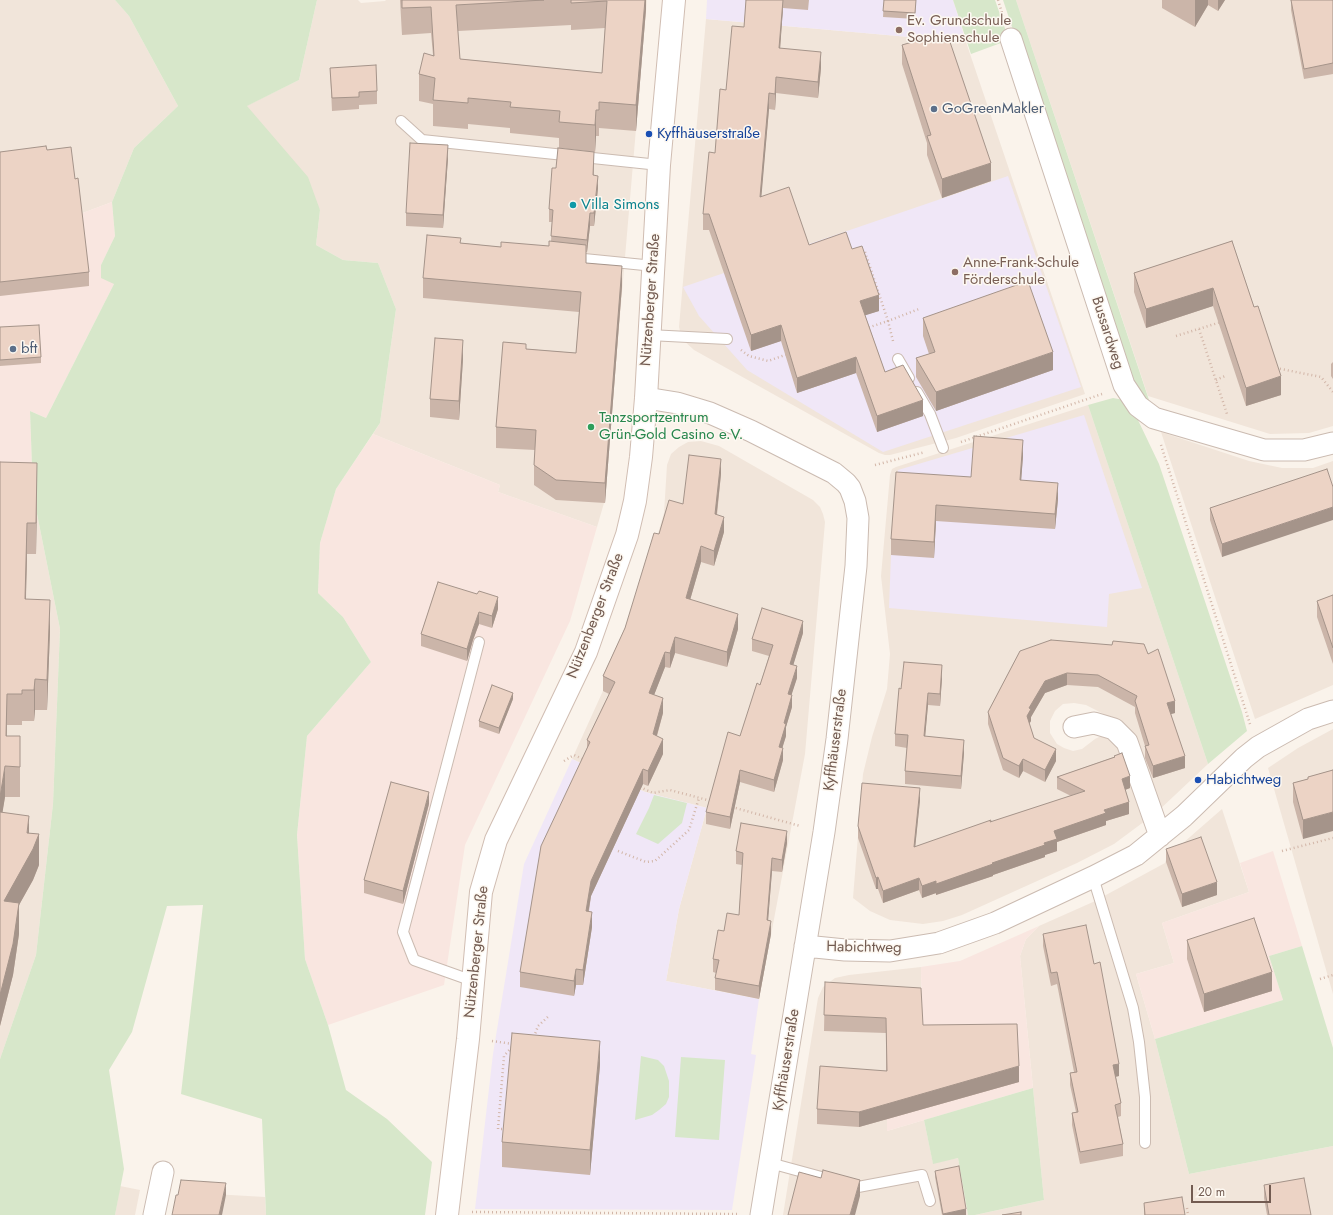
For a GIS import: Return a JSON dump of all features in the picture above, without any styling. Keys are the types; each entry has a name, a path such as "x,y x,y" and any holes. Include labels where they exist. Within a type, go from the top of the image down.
{"street":[{"name":"Nützenberger Straße","path":"447,1215 468,1038 481,892 496,840 586,652 627,535 635,501 641,457 646,398 648,335 654,266 659,164 674,0"},
{"name":"Bussardweg","path":"1011,39 1124,384 1138,406 1154,418 1264,450 1304,450 1333,443"},
{"name":"Kyffhäuserstraße","path":"646,398 677,403 726,420 834,473 846,483 853,494 858,518 856,566 837,739 824,832 761,1215"},
{"name":"Habichtweg","path":"805,946 890,951 939,943 995,923 1136,855 1184,816 1244,758 1258,747 1308,719 1333,711"},
{"path":"1074,727 1094,723 1114,729 1127,742 1160,836"},
{"path":"154,1215 163,1172"}],"lane":[{"path":"401,121 422,140 659,164"},
{"path":"561,256 654,266"},
{"path":"648,335 727,339"},
{"path":"898,359 930,414 943,448"},
{"path":"473,981 414,960 403,932 479,642"},
{"path":"1093,877 1133,1008 1139,1042 1144,1089 1146,1143"},
{"path":"770,1163 858,1187 922,1175 930,1201"}],"path":[{"path":"865,252 888,321"},
{"path":"866,328 919,309"},
{"path":"1176,336 1224,321"},
{"path":"1199,329 1228,418 1225,438"},
{"path":"727,339 749,356 768,361 791,353"},
{"path":"1275,367 1321,377 1333,392"},
{"path":"1216,380 1226,376"},
{"path":"875,465 943,448 1090,399 1124,384"},
{"path":"1154,418 1159,440 1258,747"},
{"path":"564,761 574,755 589,762"},
{"path":"639,786 653,793 670,790 714,802"},
{"path":"618,851 646,862 655,861 689,830 699,798"},
{"path":"728,806 824,832"},
{"path":"1282,851 1333,838"},
{"path":"1320,979 1333,975"},
{"path":"534,1039 538,1026 550,1015"},
{"path":"498,1042 516,1044 504,1056 498,1129 506,1129"},
{"path":"1187,1208 1188,1215"},
{"path":"473,1212 761,1215"}],"shaded area":[{"path":"0,0 115,0 129,16 178,106 134,148 112,202 80,214 0,260"},
{"path":"317,0 358,0 361,3 386,0 647,0 604,503 597,527 498,492 500,485 373,434 380,423 396,309 378,263 343,260 316,245 320,210 246,106 299,80"},
{"name":"Ev. Grundschule Sophienschule","path":"707,0 953,0 966,42 706,19"},
{"path":"1016,0 1333,0 1333,426 1309,433 1270,434 1148,396"},
{"path":"706,19 966,42 1085,394 956,438 885,455 694,350 682,339 679,327"},
{"path":"1008,176 1081,387 883,452 747,370 699,316 683,287"},
{"path":"112,202 115,236 101,265 114,284 46,418 30,411 33,494 0,493 0,260 80,214"},
{"path":"1088,405 1208,764 1158,811 1123,724 1086,705 1074,703 1063,704 1055,711 1050,721 1050,733 1057,744 1073,751 1082,749 1101,736 1115,739 1145,821 1114,844 1077,863 962,915 943,921 923,924 890,920 870,911 853,898 863,774 872,737 887,689 890,654 881,576 890,475 892,469"},
{"path":"1084,415 1142,588 1109,594 1107,627 889,608 891,555 898,470"},
{"path":"1161,432 1249,461 1282,468 1313,468 1333,461 1333,685 1255,719"},
{"path":"373,434 500,485 498,492 597,527 570,621 465,845 444,985 328,1025 305,959 297,835 307,736 371,662 343,617 318,593 320,543 336,489"},
{"path":"701,441 719,446 813,500 820,507 825,522 805,754 759,999 666,981 679,909 707,808 645,792 572,759 627,638 664,513 667,465 671,454 688,442"},
{"path":"0,493 33,494 60,629 53,804 36,955 0,1059"},
{"path":"1333,729 1333,994 1268,768 1298,748"},
{"path":"572,759 645,792 707,808 679,909 666,981 759,999 751,1054 756,1055 732,1210 475,1209 493,1054 524,864"},
{"path":"1222,809 1249,892 1162,923 1174,963 1136,974 1155,1039 1189,1174 1333,1146 1333,1215 975,1215 1044,1200 1020,956 1026,939 1039,926 1093,902 1165,863 1167,857"},
{"path":"1273,851 1302,946 1269,956 1283,1000 1155,1039 1136,974 1174,963 1162,923 1249,892 1240,863"},
{"path":"1039,926 1026,939 1020,956 1033,1088 887,1131 887,1040 922,1039 921,967 960,961"},
{"path":"921,967 922,1039 887,1131 924,1120 933,1163 958,1158 968,1215 783,1215 818,998 823,987 835,978 849,975"},
{"path":"120,1186 140,1190 135,1215 115,1215"},
{"path":"179,1192 265,1197 266,1215 174,1215"}],"green space":[{"path":"115,0 317,0 299,80 247,106 308,177 320,210 316,245 343,260 378,263 396,309 380,423 336,489 320,543 318,593 343,617 371,662 307,736 297,835 305,959 328,1025 346,1090 387,1119 432,1162 425,1215 266,1215 262,1119 181,1094 203,905 167,906 132,1032 109,1070 124,1169 115,1215 0,1215 0,1059 36,955 53,804 60,629 33,494 30,411 46,418 114,284 101,278 101,265 115,236 112,202 134,148 178,106 129,16"},
{"path":"953,0 995,0 1009,40 971,54"},
{"path":"1003,0 1016,0 1149,400 1141,398 1131,383"},
{"path":"1113,398 1124,400 1137,418 1159,464 1247,731 1208,764 1088,405"},
{"path":"654,795 687,803 682,823 658,844 636,834"},
{"path":"1302,946 1333,1048 1333,1146 1189,1174 1155,1039 1283,1000 1269,956"},
{"path":"641,1056 658,1060 664,1066 669,1081 669,1097 666,1104 652,1115 635,1120"},
{"path":"681,1057 725,1060 719,1140 675,1137"},
{"path":"1033,1088 1044,1200 975,1215 968,1215 958,1158 933,1164 924,1120"}],"building":[{"path":"402,0 544,0 456,5 460,59 602,73 607,1 571,3 571,0 645,0 636,105 599,102 599,110 596,110 595,125 559,122 560,111 510,107 511,102 468,98 468,103 433,100 435,78 419,74 424,53 434,56 431,7 402,8"},
{"path":"746,0 783,0 779,48 821,52 818,82 776,77 775,94 769,93 760,197 789,187 809,245 846,232 852,249 862,246 879,295 860,301 885,372 903,365 923,400 877,416 856,357 797,378 781,325 751,335 709,214 703,214 709,152 715,153 720,89 726,90 732,26 744,27"},
{"path":"884,0 916,0 915,13 883,11"},
{"path":"1291,0 1333,0 1333,63 1304,69"},
{"path":"919,40 950,42 991,163 942,179 927,136 931,135 902,45"},
{"path":"376,65 377,91 359,92 359,97 332,98 330,68"},
{"path":"410,143 448,145 443,215 406,213"},
{"path":"46,146 47,150 71,147 75,179 78,178 89,272 0,282 0,152"},
{"name":"Villa Simons","path":"558,148 594,152 593,175 598,176 594,213 590,213 587,240 551,236 553,210 549,209 552,168 556,168"},
{"path":"427,235 461,238 460,243 501,247 501,242 549,246 549,241 586,245 586,263 622,266 605,483 556,480 534,465 536,430 496,427 503,342 526,344 526,349 576,353 581,292 423,278"},
{"path":"1232,241 1254,307 1258,306 1281,376 1246,388 1213,288 1146,309 1134,273"},
{"path":"1028,281 1053,352 936,392 916,358 935,352 923,318"},
{"path":"39,325 41,357 0,360 0,327"},
{"path":"435,338 463,340 459,401 430,399"},
{"path":"974,436 1023,440 1020,480 1058,483 1055,514 936,505 934,542 891,539 896,472 971,477"},
{"path":"689,455 721,459 715,514 724,517 714,551 701,546 686,598 738,614 727,652 675,637 670,653 665,652 649,693 663,698 653,734 663,739 648,771 643,769 591,881 586,911 592,912 583,970 576,969 574,981 520,972 541,846 590,742 587,740 615,682 603,676 625,628 654,533 659,534 669,500 683,504"},
{"path":"0,462 37,463 36,523 27,523 25,599 50,600 47,680 35,679 34,690 22,690 22,694 7,694 6,736 20,736 20,767 5,766 0,797"},
{"path":"1327,469 1333,487 1333,507 1222,544 1210,508"},
{"path":"438,582 477,594 479,591 498,597 492,616 479,612 467,649 421,634"},
{"path":"1333,595 1333,648 1317,601"},
{"path":"762,608 803,621 790,664 797,666 788,694 792,695 784,723 786,724 779,747 783,748 774,780 740,770 730,817 706,812 728,732 740,736 757,683 760,685 773,645 752,639"},
{"path":"1051,640 1112,645 1113,641 1144,644 1148,654 1158,649 1175,701 1167,703 1185,756 1153,766 1145,746 1149,745 1135,701 1137,696 1098,675 1067,673 1045,681 1029,708 1031,709 1027,716 1034,738 1056,749 1045,770 1023,759 1019,766 1003,758 988,712 1020,651"},
{"path":"904,662 942,665 940,694 928,693 924,736 964,740 961,776 905,771 908,735 895,734 899,688 901,689"},
{"path":"492,685 513,693 499,728 479,721"},
{"path":"1122,753 1130,776 1122,779 1129,802 1104,810 1106,813 1054,831 1057,839 1044,843 1045,845 992,863 993,864 936,884 936,881 922,886 919,878 883,891 878,877 876,878 858,826 862,783 920,788 914,847 991,820 990,822 1085,791 1057,777 1115,757 1114,756"},
{"path":"1333,770 1333,812 1303,820 1293,783"},
{"path":"391,782 429,792 403,891 364,880"},
{"path":"0,812 29,816 27,833 39,834 33,849 4,901 19,903 13,944 0,995"},
{"path":"741,823 787,831 782,860 772,858 767,920 771,921 759,986 715,978 719,960 713,959 718,930 724,931 727,913 739,915 743,853 736,851"},
{"path":"1201,837 1217,882 1182,894 1166,849"},
{"path":"1254,918 1272,972 1204,994 1187,940"},
{"path":"1086,925 1094,964 1100,962 1119,1064 1113,1065 1121,1103 1115,1105 1123,1144 1080,1152 1072,1113 1078,1112 1070,1073 1077,1072 1057,972 1051,973 1043,934"},
{"path":"825,982 921,988 923,1025 1017,1024 1019,1066 859,1112 817,1109 820,1066 887,1071 886,1018 824,1015"},
{"path":"512,1033 600,1041 590,1150 502,1142"},
{"path":"959,1166 966,1209 943,1214 935,1171"},
{"path":"823,1170 860,1180 850,1215 788,1215 799,1172 821,1178"},
{"path":"1304,1178 1311,1215 1269,1215 1264,1185"},
{"path":"181,1180 226,1183 219,1215 172,1215"},
{"path":"1182,1197 1185,1215 1145,1215 1144,1203"},
{"path":"1021,1212 1021,1215 1002,1215"}],"place":[{"name":"Ev. Grundschule Sophienschule","path":"899,30"},
{"name":"GoGreenMakler","path":"934,109"},
{"name":"Kyffhäuserstraße","path":"649,134"},
{"name":"Villa Simons","path":"573,205"},
{"name":"Anne-Frank-Schule Förderschule","path":"955,272"},
{"name":"bft","path":"13,349"},
{"name":"Tanzsportzentrum Grün-Gold Casino e.V.","path":"591,427"},
{"name":"Habichtweg","path":"1198,780"}]}
